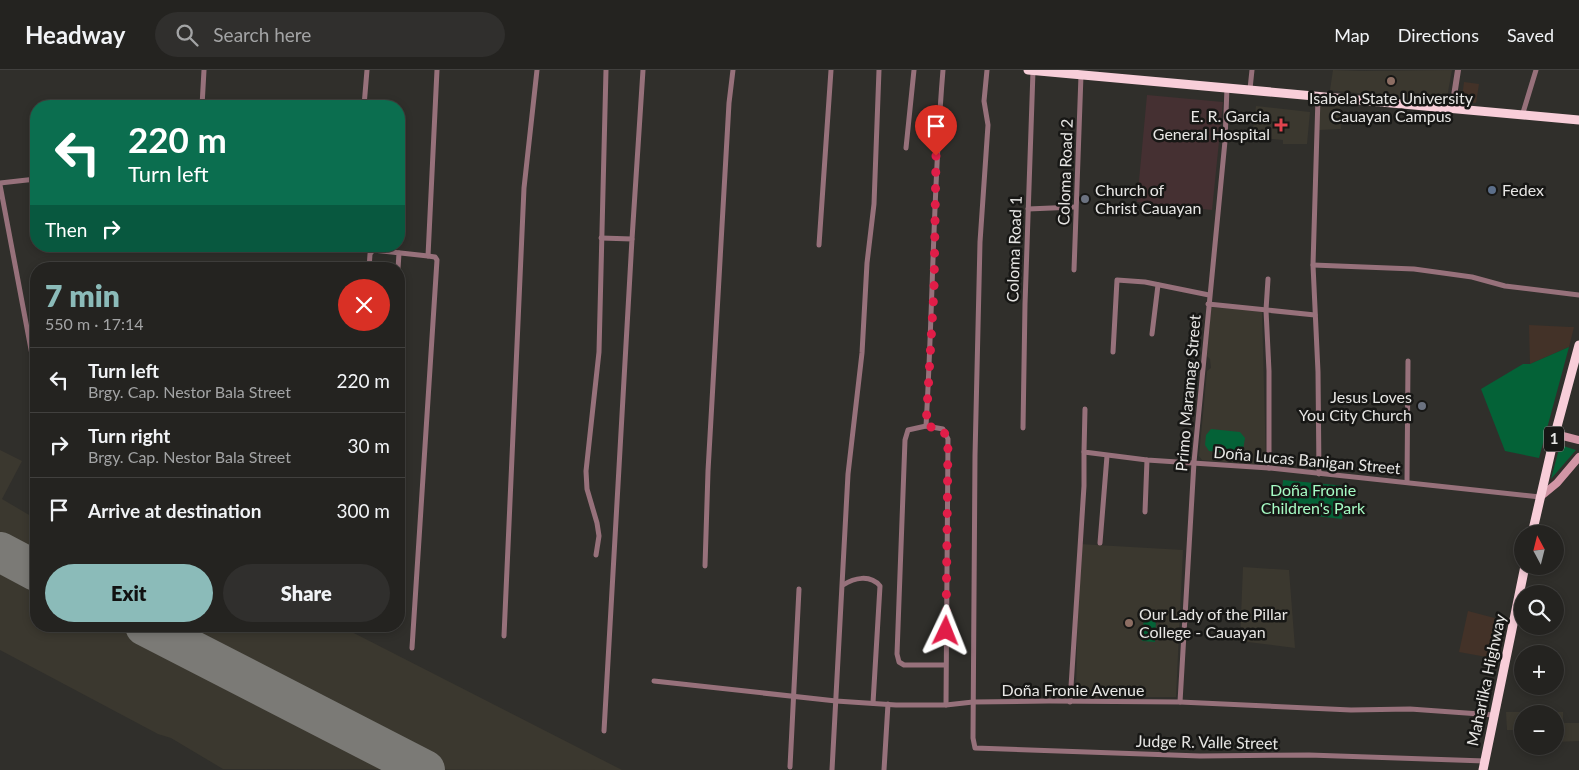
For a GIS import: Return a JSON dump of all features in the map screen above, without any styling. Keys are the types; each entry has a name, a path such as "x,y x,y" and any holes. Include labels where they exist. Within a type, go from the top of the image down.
{"highway":[{"path":"1028,70 1081,75 1095,73 1318,97 1579,120"},
{"name":"1","path":"1534,525 1555,434 1579,345"},
{"name":"Maharlika Highway","path":"1484,766 1524,575"}],"main road":[{"path":"1555,434 1579,440"},
{"path":"1540,497 1557,483 1579,457"}],"street":[{"path":"202,100 204,70"},
{"path":"364,100 367,70"},
{"path":"428,256 437,70"},
{"path":"504,636 524,188 537,70"},
{"path":"596,555 598,530 587,489 586,471 599,352 606,70"},
{"path":"604,731 643,70"},
{"path":"705,566 708,471 729,102 733,70"},
{"path":"819,245 830,70"},
{"path":"832,770 851,435 862,353 867,263 874,204 879,70"},
{"path":"906,148 914,70"},
{"path":"926,426 933,297 936,156 943,70"},
{"path":"974,702 975,456 980,242 988,125 984,102 987,70"},
{"name":"Coloma Road 1","path":"1023,428 1033,70"},
{"path":"1250,89 1252,70"},
{"path":"1452,109 1458,70"},
{"path":"1522,116 1536,70"},
{"name":"Coloma Road 2","path":"1074,270 1081,75"},
{"name":"Primo Maramag Street","path":"1180,702 1194,462 1225,141 1227,86"},
{"path":"1318,97 1313,265 1318,372 1319,474"},
{"path":"30,180 0,184 30,344"},
{"path":"1028,209 1076,207"},
{"path":"601,238 632,239"},
{"path":"390,252 435,257 437,262 412,648"},
{"path":"398,262 399,253"},
{"path":"1313,265 1414,269 1472,277 1505,286 1579,295"},
{"path":"1113,352 1117,280 1124,279 1209,295"},
{"path":"1268,279 1266,310 1269,372 1269,468"},
{"path":"1152,334 1158,285"},
{"path":"1208,304 1315,315"},
{"path":"1407,482 1408,360"},
{"path":"1070,702 1084,486 1085,409"},
{"path":"944,665 904,665 899,662 897,654 905,440 908,430 926,426 942,429 948,439 944,665 946,705"},
{"name":"Doña Lucas Banigan Street","path":"1084,452 1147,460 1269,468 1540,497"},
{"path":"1100,543 1107,456"},
{"path":"1145,512 1147,460"},
{"path":"842,585 858,578 876,581 880,586 873,704"},
{"path":"790,767 799,589"},
{"name":"Doña Fronie Avenue","path":"654,682 873,704 1180,702 1351,710 1410,710 1494,715"},
{"name":"Judge R. Valle Street","path":"974,702 973,745 979,750 1200,756 1309,755 1484,766"},
{"path":"884,770 888,704"}],"shaded area":[{"name":"Isabela State University Cauayan Campus","path":"1333,70 1452,70 1446,103 1330,90"},
{"path":"1464,82 1479,84 1476,103 1464,101 1462,98"},
{"path":"1147,95 1223,102 1212,210 1137,202"},
{"path":"1320,104 1340,106 1341,129 1319,130"},
{"name":"E. R. Garcia General Hospital","path":"1256,106 1310,112 1307,144 1283,144 1283,140 1252,137"},
{"path":"1211,307 1262,311 1266,465 1202,460 1199,456 1207,371 1211,368 1210,359 1207,356"},
{"path":"1529,325 1574,327 1569,347 1530,364"},
{"path":"0,450 22,461 2,499 30,515 30,632 352,632 622,770 223,769 171,738 158,734 0,650"},
{"name":"Our Lady of the Pillar College - Cauayan","path":"1079,544 1183,550 1176,697 1076,697"},
{"path":"1243,567 1289,570 1295,648 1240,641"},
{"path":"1468,611 1502,620 1492,658 1459,652"},
{"path":"1506,712 1514,712 1514,730 1507,730"},
{"path":"1564,723 1579,723 1579,741 1564,742"}],"green space":[{"path":"1569,347 1539,458 1505,451 1481,389 1523,364 1530,364"},
{"path":"1211,429 1240,432 1245,438 1243,450 1238,454 1209,451 1205,445 1206,435"},
{"path":"1560,445 1576,450 1551,479"},
{"name":"Doña Fronie Children's Park","path":"1283,480 1346,486 1342,519 1280,512"},
{"path":"1144,617 1156,617 1155,642 1142,641"}],"runway":[{"path":"0,552 30,568"},
{"path":"157,632 425,770"}],"place":[{"name":"Isabela State University Cauayan Campus","path":"1391,81"},
{"name":"E. R. Garcia General Hospital","path":"1281,125"},
{"name":"Fedex","path":"1492,190"},
{"name":"Church of Christ Cauayan","path":"1085,199"},
{"name":"Jesus Loves You City Church","path":"1422,406"},
{"name":"Our Lady of the Pillar College - Cauayan","path":"1129,623"}],"route":[{"path":"936,156 934,290 926,426 942,429 946,432 948,439 946,631"}]}
